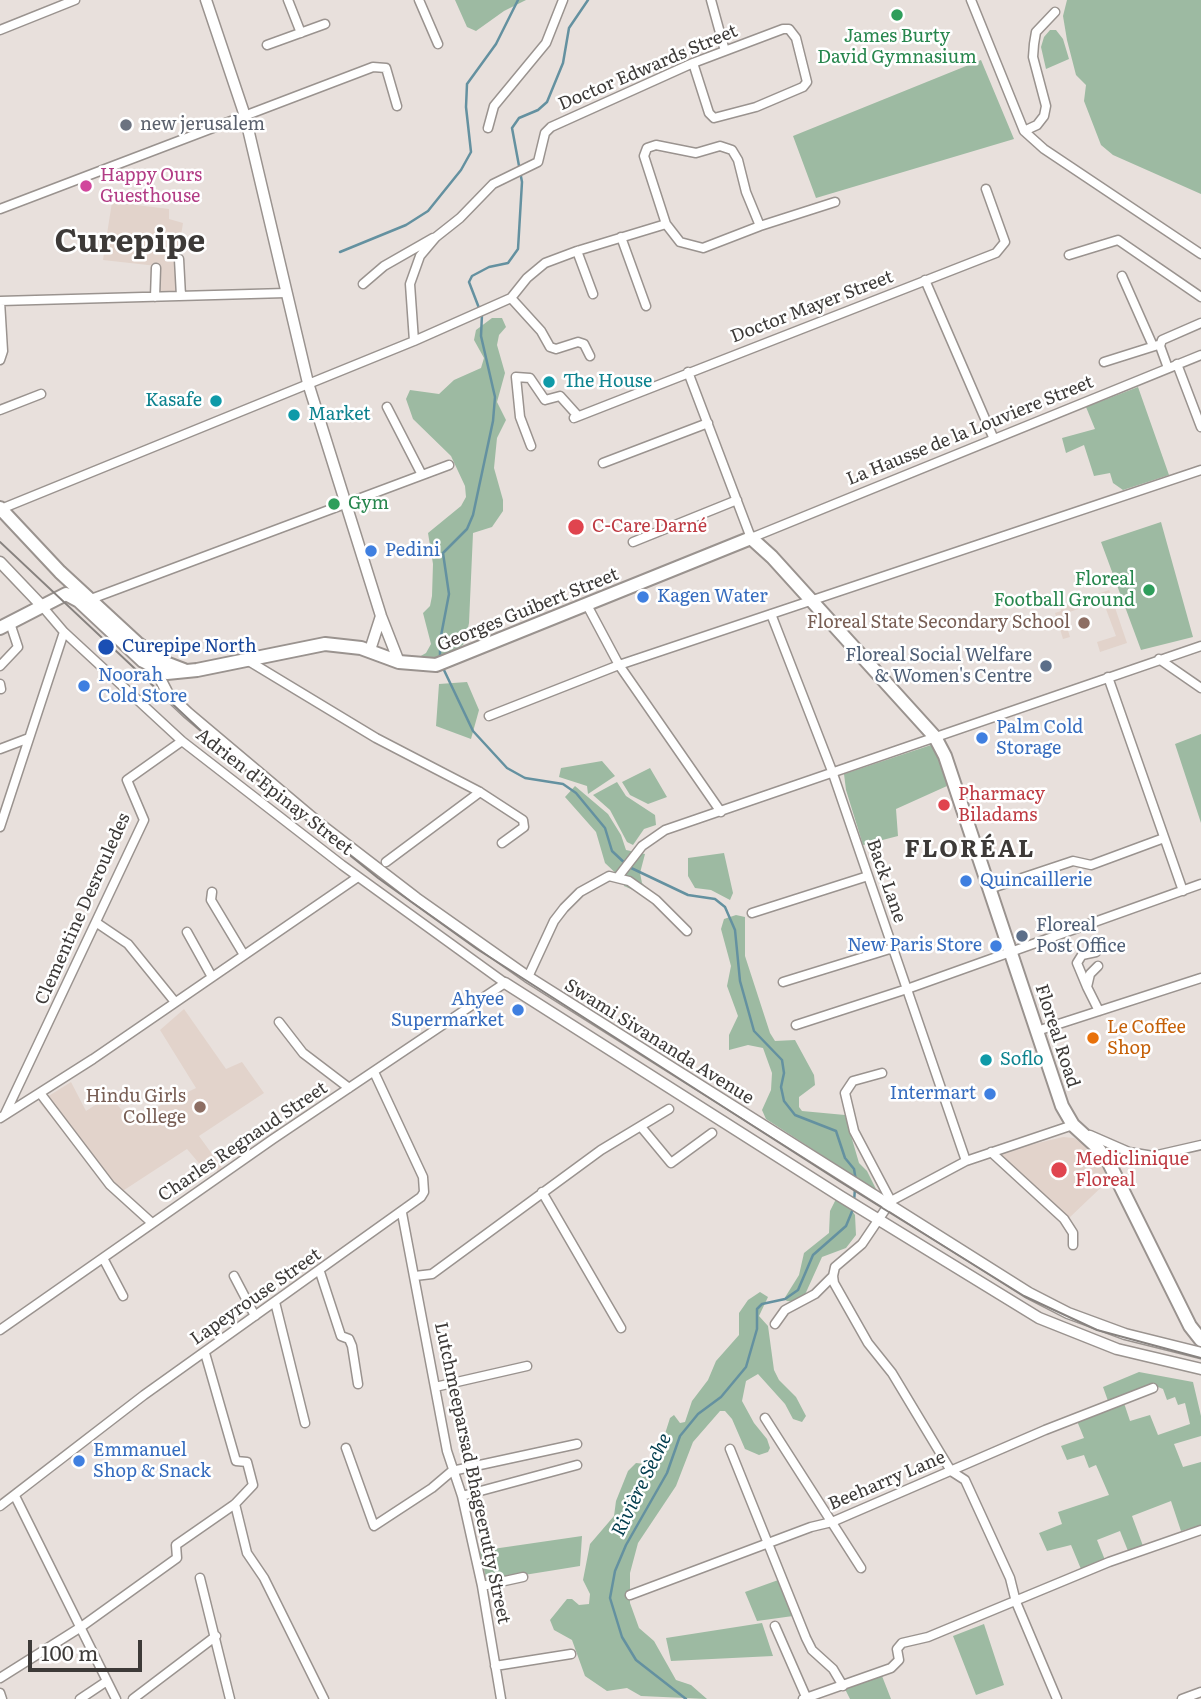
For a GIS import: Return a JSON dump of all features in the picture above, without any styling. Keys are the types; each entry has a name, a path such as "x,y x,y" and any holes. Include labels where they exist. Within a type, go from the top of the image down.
{"main road":[{"name":"Georges Guibert Street","path":"1,509 85,600 155,669 181,672 325,644 344,644 370,650 398,662 442,663 751,538"},
{"name":"Floreal Road","path":"751,538 935,737 945,756 1062,1106 1078,1129 1109,1163 1201,1340"},
{"path":"5,625 66,594 85,600"},
{"name":"Georges Guibert Street","path":"85,600 137,643 181,672"},
{"path":"1172,1288 1201,1326"}],"street":[{"path":"0,30 75,0"},
{"path":"206,0 245,116 308,383 398,662"},
{"path":"288,0 301,33"},
{"path":"419,0 438,44"},
{"path":"488,128 494,106 546,44 564,0"},
{"path":"724,0 712,2 724,51"},
{"path":"971,0 1024,131 1044,149 1201,254"},
{"path":"1024,131 1037,125 1044,116 1046,106 1032,57 1036,32 1055,12"},
{"path":"267,46 325,24"},
{"name":"Doctor Edwards Street","path":"414,341 410,297 413,269 436,237 460,218 493,184 538,162 545,133 551,127 693,63 783,29 789,29 796,38 807,82 803,87 756,107 714,118 709,113 693,63"},
{"path":"0,209 381,66 386,68 397,106"},
{"path":"760,226 746,192 738,160 732,150 720,146 696,153 651,145 644,156 667,225 680,242 695,248 712,247 760,226 835,202"},
{"name":"Doctor Mayer Street","path":"531,446 518,408 516,377 530,378 545,400 560,396 576,417 925,280 1003,248 1005,242 986,189"},
{"path":"1,509 414,341 511,298 527,278 545,263 621,237 667,225"},
{"path":"363,284 395,259 436,237"},
{"path":"621,237 646,306"},
{"path":"1069,255 1118,240 1201,297"},
{"path":"577,251 593,294"},
{"path":"179,259 181,296"},
{"path":"155,297 156,268"},
{"path":"1122,276 1158,343 1168,368"},
{"path":"925,280 993,437"},
{"path":"0,360 3,351 0,301 286,293"},
{"path":"511,298 541,331 550,347 556,349 578,342 584,344 590,356"},
{"path":"1104,362 1158,343 1201,323"},
{"name":"La Hausse de la Louviere Street","path":"751,538 993,437 1201,355"},
{"path":"1177,364 1201,427"},
{"path":"688,372 751,538"},
{"path":"0,410 41,394"},
{"path":"387,407 422,475"},
{"path":"603,463 708,422"},
{"path":"85,600 449,465"},
{"path":"489,716 619,665 1201,470"},
{"path":"633,542 737,500"},
{"path":"0,562 41,605"},
{"name":"Adrien d'Epinay Street","path":"41,605 64,632 182,741 358,877 505,983"},
{"path":"587,605 619,665 656,723 721,812"},
{"name":"Back Lane","path":"771,614 832,771 966,1161"},
{"path":"370,650 381,616"},
{"path":"0,666 18,647 5,625"},
{"path":"0,827 64,632"},
{"name":"Swami Sivananda Avenue","path":"137,643 164,687 188,713 330,832 416,898 528,977 890,1203 1028,1293 1068,1313 1125,1334 1201,1353"},
{"path":"528,977 554,921 564,908 599,879 619,874 642,846 665,830 1201,646"},
{"path":"1159,659 1201,688"},
{"path":"247,660 376,738 480,792 525,822 524,827 502,843"},
{"path":"164,687 181,672"},
{"path":"1108,677 1183,891"},
{"path":"0,749 29,738"},
{"name":"Clementine Desrouledes","path":"2,1116 97,923 144,820 127,780 182,741"},
{"path":"386,862 480,792"},
{"path":"989,889 1073,861 1091,865 1164,838"},
{"path":"619,874 656,900 687,930"},
{"path":"752,913 868,876"},
{"path":"2,1116 358,877"},
{"path":"796,1025 907,989 1201,884"},
{"path":"212,892 211,900 244,955"},
{"path":"97,923 128,944 174,1002"},
{"path":"187,932 212,977"},
{"path":"783,982 893,948"},
{"path":"1096,952 1082,955 1077,963 1099,1011"},
{"path":"1087,987 1090,974 1098,966"},
{"path":"1037,1031 1201,978"},
{"path":"505,983 839,1196 1001,1295 1079,1336 1154,1360 1201,1369"},
{"name":"Charles Regnaud Street","path":"0,1329 505,983"},
{"path":"279,1022 303,1053 349,1088"},
{"name":"Lapeyrouse Street","path":"0,1506 144,1395 402,1213 424,1192 423,1177 374,1072"},
{"path":"882,1073 853,1081 845,1093 854,1131 890,1203"},
{"path":"40,1093 110,1185 152,1223"},
{"path":"415,1276 432,1274 601,1150 669,1110"},
{"path":"642,1128 671,1163 712,1133"},
{"path":"1057,1699 1016,1602 1010,1578 965,1480 951,1471 892,1373 868,1343 834,1283 835,1267 862,1244 874,1217 890,1203 966,1161 991,1152 1078,1129 1142,1155 1164,1156 1201,1145"},
{"path":"991,1152 1064,1220 1073,1233 1073,1245"},
{"path":"542,1192 621,1328"},
{"name":"Lutchmeeparsad Bhageerutty Street","path":"402,1213 452,1471 462,1496 482,1586 501,1699"},
{"path":"103,1258 123,1296"},
{"path":"320,1272 341,1336 349,1339 352,1346 358,1384"},
{"path":"234,1276 255,1316"},
{"path":"775,1324 785,1310 816,1294 833,1276"},
{"path":"275,1302 305,1423"},
{"path":"0,1678 81,1627 177,1558 176,1545 235,1504 253,1485 247,1462 236,1461 205,1353"},
{"path":"435,1387 527,1366"},
{"name":"Beeharry Lane","path":"630,1595 769,1542 832,1522 1045,1430 1153,1388"},
{"path":"765,1418 861,1568"},
{"path":"346,1448 374,1526 432,1488 452,1471 577,1444"},
{"path":"730,1448 806,1638 813,1650 833,1669 843,1686"},
{"path":"462,1496 577,1465"},
{"path":"15,1496 116,1699"},
{"path":"235,1504 247,1553 264,1578 324,1699"},
{"path":"775,1626 805,1699 891,1668 899,1660 897,1649 902,1643 928,1637 1109,1562 1201,1530"},
{"path":"482,1586 523,1577"},
{"path":"200,1578 230,1699"},
{"path":"133,1699 216,1636"},
{"path":"495,1666 571,1654"},
{"path":"80,1699 107,1681"},
{"path":"1182,1699 1201,1692"},
{"path":"0,1693 2,1699"}],"shaded area":[{"path":"112,202 169,209 169,219 183,223 177,261 178,294 157,295 157,266 103,260"},
{"path":"1109,590 1127,643 1100,652 1097,642 1116,636 1103,601 1063,614 1070,637 1063,639 1055,613 1061,611 1060,607"},
{"name":"Hindu Girls College","path":"184,1009 226,1069 242,1062 264,1093 199,1136 225,1172 220,1175 211,1162 203,1168 187,1149 115,1196 39,1102 71,1082 86,1111 109,1096 131,1120 196,1088 160,1030"},
{"name":"Mediclinique Floreal","path":"1063,1137 1074,1138 1084,1145 1111,1178 1069,1218 1001,1156 1005,1151"}],"green space":[{"path":"455,0 526,0 504,11 476,31 467,27"},
{"path":"1067,0 1201,0 1201,194 1113,155 1101,145 1084,101 1086,85 1076,75 1067,40 1063,16"},
{"path":"1050,30 1056,30 1063,39 1069,59 1046,69 1041,47"},
{"path":"981,60 1014,139 816,198 793,136"},
{"path":"492,318 502,318 506,327 499,335 497,345 505,373 497,402 506,420 497,438 494,468 503,500 503,511 492,527 473,533 469,623 465,643 440,663 420,663 419,657 426,653 431,644 423,613 430,606 432,596 433,564 428,533 461,506 466,497 465,486 451,456 413,419 406,399 410,390 439,394 454,380 481,368 484,358 474,340 476,330"},
{"path":"1138,387 1169,475 1123,490 1113,483 1110,473 1094,476 1084,445 1066,453 1062,438 1095,429 1086,407"},
{"name":"Floreal Football Ground","path":"1161,522 1193,637 1141,650 1101,542"},
{"path":"467,682 479,710 471,739 436,726 439,684"},
{"path":"1201,734 1201,823 1175,744"},
{"path":"934,744 947,786 896,809 898,836 863,845 846,790 844,774"},
{"path":"602,761 615,776 588,794 587,786 559,777 561,768"},
{"path":"650,768 667,797 648,804 630,795 622,782"},
{"path":"617,782 626,796 655,815 656,825 644,829 633,845 627,842 610,810 593,795"},
{"path":"575,786 608,814 621,835 626,850 645,854 640,873 642,883 652,894 649,897 624,886 624,881 605,863 596,832 565,797"},
{"path":"724,853 733,893 730,900 711,890 695,888 688,876 688,858"},
{"path":"736,915 745,917 745,956 770,1033 775,1041 795,1040 814,1075 815,1085 799,1097 799,1107 802,1111 845,1115 859,1163 867,1171 877,1191 766,1119 762,1110 771,1090 772,1073 763,1048 748,1045 729,1050 729,1035 738,1016 727,986 731,966 721,929 724,919"},
{"path":"836,1199 849,1206 855,1215 856,1235 846,1248 822,1257 803,1299 798,1302 787,1301 784,1299 799,1275 804,1253 829,1233 830,1211"},
{"path":"760,1292 768,1297 759,1316 768,1326 774,1370 779,1380 796,1397 806,1416 802,1422 793,1419 785,1404 758,1374 746,1381 742,1401 767,1439 770,1448 768,1452 759,1455 745,1449 732,1419 725,1411 720,1411 693,1442 676,1486 638,1543 630,1573 630,1603 639,1628 654,1641 676,1680 691,1685 707,1699 641,1696 627,1688 607,1691 585,1676 572,1640 554,1630 550,1620 567,1599 572,1599 579,1605 589,1604 590,1594 583,1580 590,1544 614,1516 616,1501 628,1471 636,1463 645,1464 658,1456 670,1418 674,1415 680,1423 685,1422 692,1401 708,1380 716,1361 739,1335 739,1313 748,1300"},
{"path":"1139,1372 1193,1382 1201,1416 1201,1436 1174,1444 1183,1467 1201,1462 1201,1525 1181,1531 1171,1501 1132,1516 1143,1546 1128,1551 1120,1531 1097,1540 1105,1560 1081,1569 1071,1545 1047,1551 1039,1533 1062,1524 1058,1512 1109,1495 1096,1465 1089,1468 1084,1455 1067,1460 1061,1446 1084,1438 1077,1421 1124,1403 1130,1421 1150,1415 1158,1435 1190,1424 1185,1403 1178,1405 1175,1397 1167,1400 1163,1389 1153,1385 1108,1401 1103,1387"},
{"path":"582,1536 580,1566 487,1581 479,1551"},
{"path":"781,1579 793,1616 757,1621 745,1592"},
{"path":"762,1623 773,1656 671,1661 666,1638"},
{"path":"984,1624 1004,1685 976,1695 953,1636"},
{"path":"882,1676 891,1699 850,1699 845,1689"}],"waterway":[{"path":"340,252 406,225 428,211 461,170 471,152 466,107 467,84 496,44 518,0"},
{"path":"479,308 469,282 472,276 489,267 508,263 518,249 522,182 512,128 519,118 538,110 547,102 563,63 569,28 588,0"},
{"name":"Rivière Sèche","path":"440,659 440,641 449,594 443,553 467,529 473,515 493,421 495,397 481,336 482,314"},
{"name":"Rivière Sèche","path":"443,668 473,731 507,768 525,778 563,784 576,793 605,828 612,851 629,867 688,895 715,899 725,907 735,930 740,981 754,1031 782,1060 784,1073 781,1087 784,1101 795,1115 836,1131 845,1158 854,1169 856,1181"},
{"name":"Rivière Sèche","path":"854,1202 855,1188"},
{"name":"Rivière Sèche","path":"686,1699 636,1660 622,1637 610,1598 615,1571 626,1545 667,1473 680,1436 698,1414 721,1397 746,1367 757,1329 757,1309 762,1304 785,1299 798,1290 813,1255 846,1226 853,1209"}],"tram line":[{"path":"0,542 231,759 378,878 477,949 1024,1296 1097,1330 1201,1358"}],"place":[{"name":"James Burty David Gymnasium","path":"897,15"},
{"name":"new jerusalem","path":"126,125"},
{"name":"Happy Ours Guesthouse","path":"86,186"},
{"name":"The House","path":"549,382"},
{"name":"Kasafe","path":"216,401"},
{"name":"Market","path":"294,415"},
{"name":"Gym","path":"334,504"},
{"name":"C-Care Darné","path":"576,527"},
{"name":"Pedini","path":"371,551"},
{"name":"Floreal Football Ground","path":"1149,590"},
{"name":"Kagen Water","path":"643,597"},
{"name":"Floreal State Secondary School","path":"1084,623"},
{"name":"Curepipe North","path":"106,647"},
{"name":"Floreal Social Welfare & Women's Centre","path":"1046,666"},
{"name":"Noorah Cold Store","path":"84,686"},
{"name":"Palm Cold Storage","path":"982,738"},
{"name":"Pharmacy Biladams","path":"944,805"},
{"name":"Quincaillerie","path":"966,881"},
{"name":"Floreal Post Office","path":"1022,936"},
{"name":"New Paris Store","path":"996,946"},
{"name":"Ahyee Supermarket","path":"518,1010"},
{"name":"Le Coffee Shop","path":"1093,1038"},
{"name":"Soflo","path":"986,1060"},
{"name":"Intermart","path":"990,1094"},
{"name":"Hindu Girls College","path":"200,1107"},
{"name":"Mediclinique Floreal","path":"1059,1170"},
{"name":"Emmanuel Shop & Snack","path":"79,1461"}],"district":[{"name":"Curepipe","path":"130,243"},
{"name":"FLORÉAL","path":"970,850"}]}
